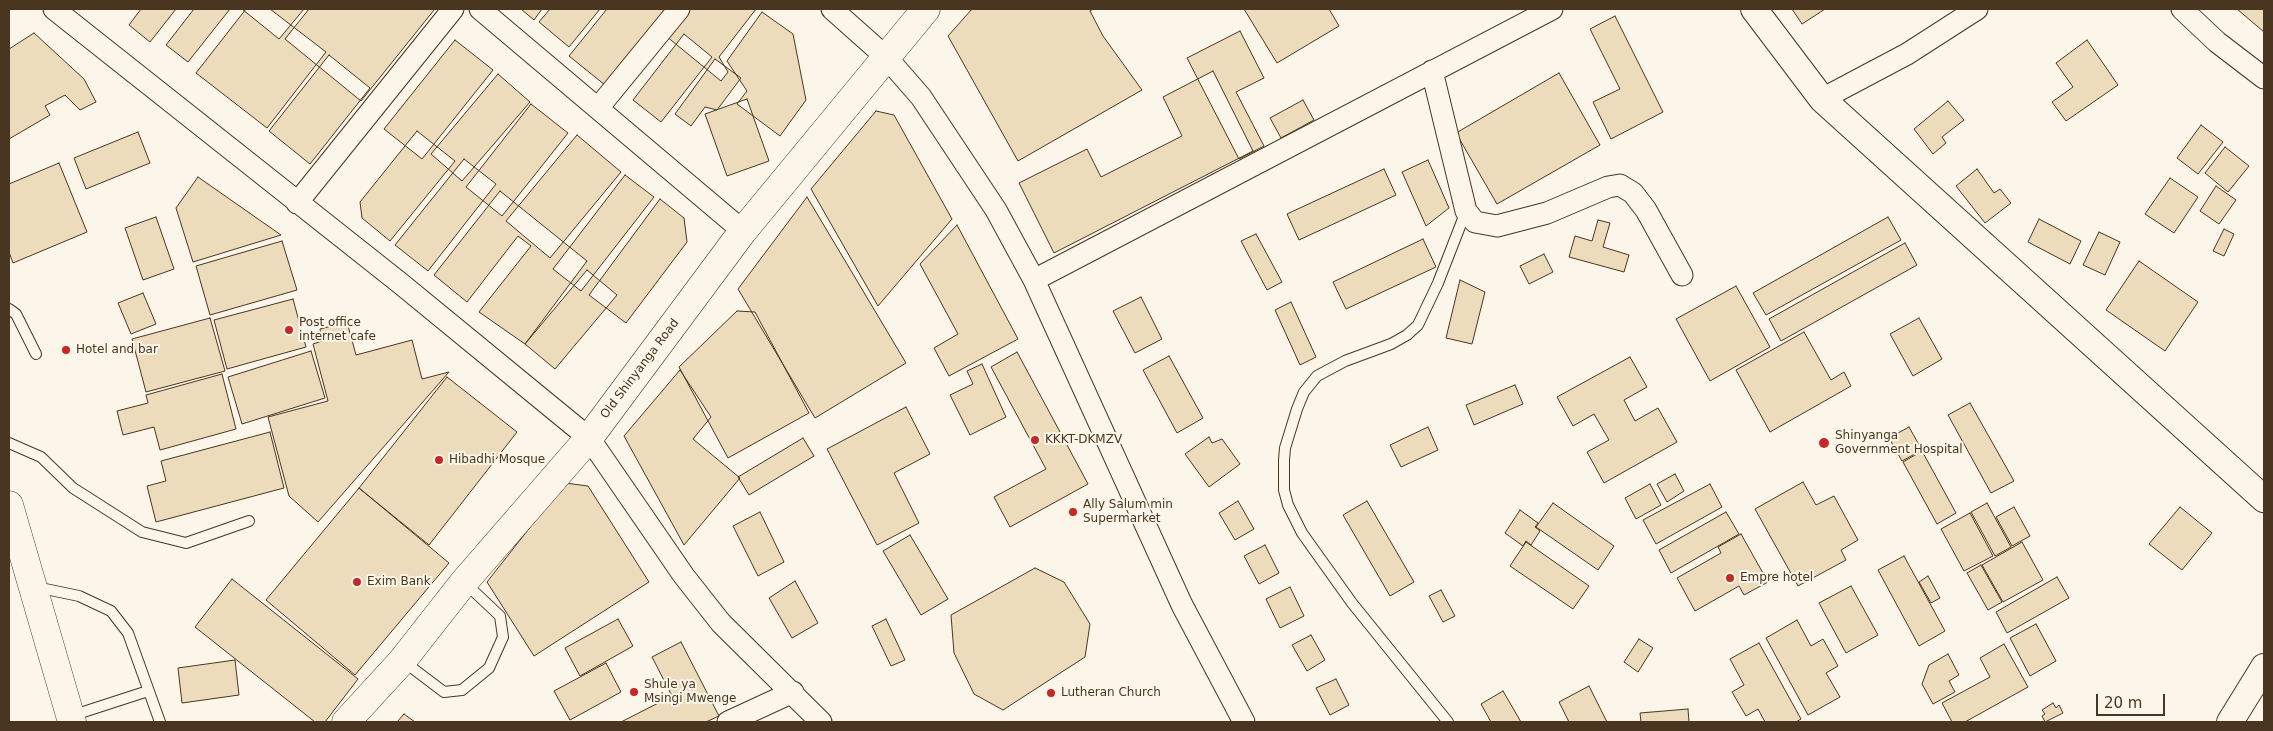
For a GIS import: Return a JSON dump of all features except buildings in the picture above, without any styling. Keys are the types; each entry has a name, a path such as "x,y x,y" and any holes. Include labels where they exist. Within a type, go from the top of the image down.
{"main road":[{"name":"Old Shinyanga Road","path":"346,722 402,661 464,582 589,438 743,231 926,9"},
{"path":"9,505 30,586 71,719"}],"street":[{"path":"54,9 400,283 589,438 684,576 721,623 793,692 821,722"},
{"path":"297,203 452,9"},
{"path":"480,9 743,231"},
{"path":"598,108 679,9"},
{"path":"1034,280 1552,9"},
{"path":"1754,9 1822,99 2264,499"},
{"path":"1822,99 1907,54 1977,9"},
{"path":"2182,9 2217,42 2264,78"},
{"path":"835,10 886,58 921,97 996,210 1034,280 1178,596 1219,680 1244,722"},
{"path":"1432,71 1466,211 1475,222 1497,226 1547,213 1608,187 1620,185 1632,193 1646,210 1682,275"},
{"path":"2230,722 2264,667"},
{"path":"728,722 793,692"}],"lane":[{"path":"1448,722 1352,603 1302,534 1288,504 1284,490 1284,460 1285,448 1297,409 1304,392 1316,376 1345,361 1390,344 1407,335 1418,325 1438,283 1466,211"},
{"path":"9,309 16,314 36,354"},
{"path":"9,443 41,458 73,488 142,532 186,543 249,521"},
{"path":"402,661 444,692 462,690 489,668 503,637 500,616 464,582"},
{"path":"30,586 79,596 111,611 128,633 160,722"},
{"path":"71,719 148,691"}],"place":[{"name":"Post office internet cafe","path":"289,330"},
{"name":"Hotel and bar","path":"66,350"},
{"name":"KKKT-DKMZV","path":"1035,440"},
{"name":"Shinyanga Government Hospital","path":"1824,443"},
{"name":"Hibadhi Mosque","path":"439,460"},
{"name":"Ally Salum min Supermarket","path":"1073,512"},
{"name":"Empre hotel","path":"1730,578"},
{"name":"Exim Bank","path":"357,582"},
{"name":"Shule ya Msingi Mwenge","path":"634,692"},
{"name":"Lutheran Church","path":"1051,693"}]}
